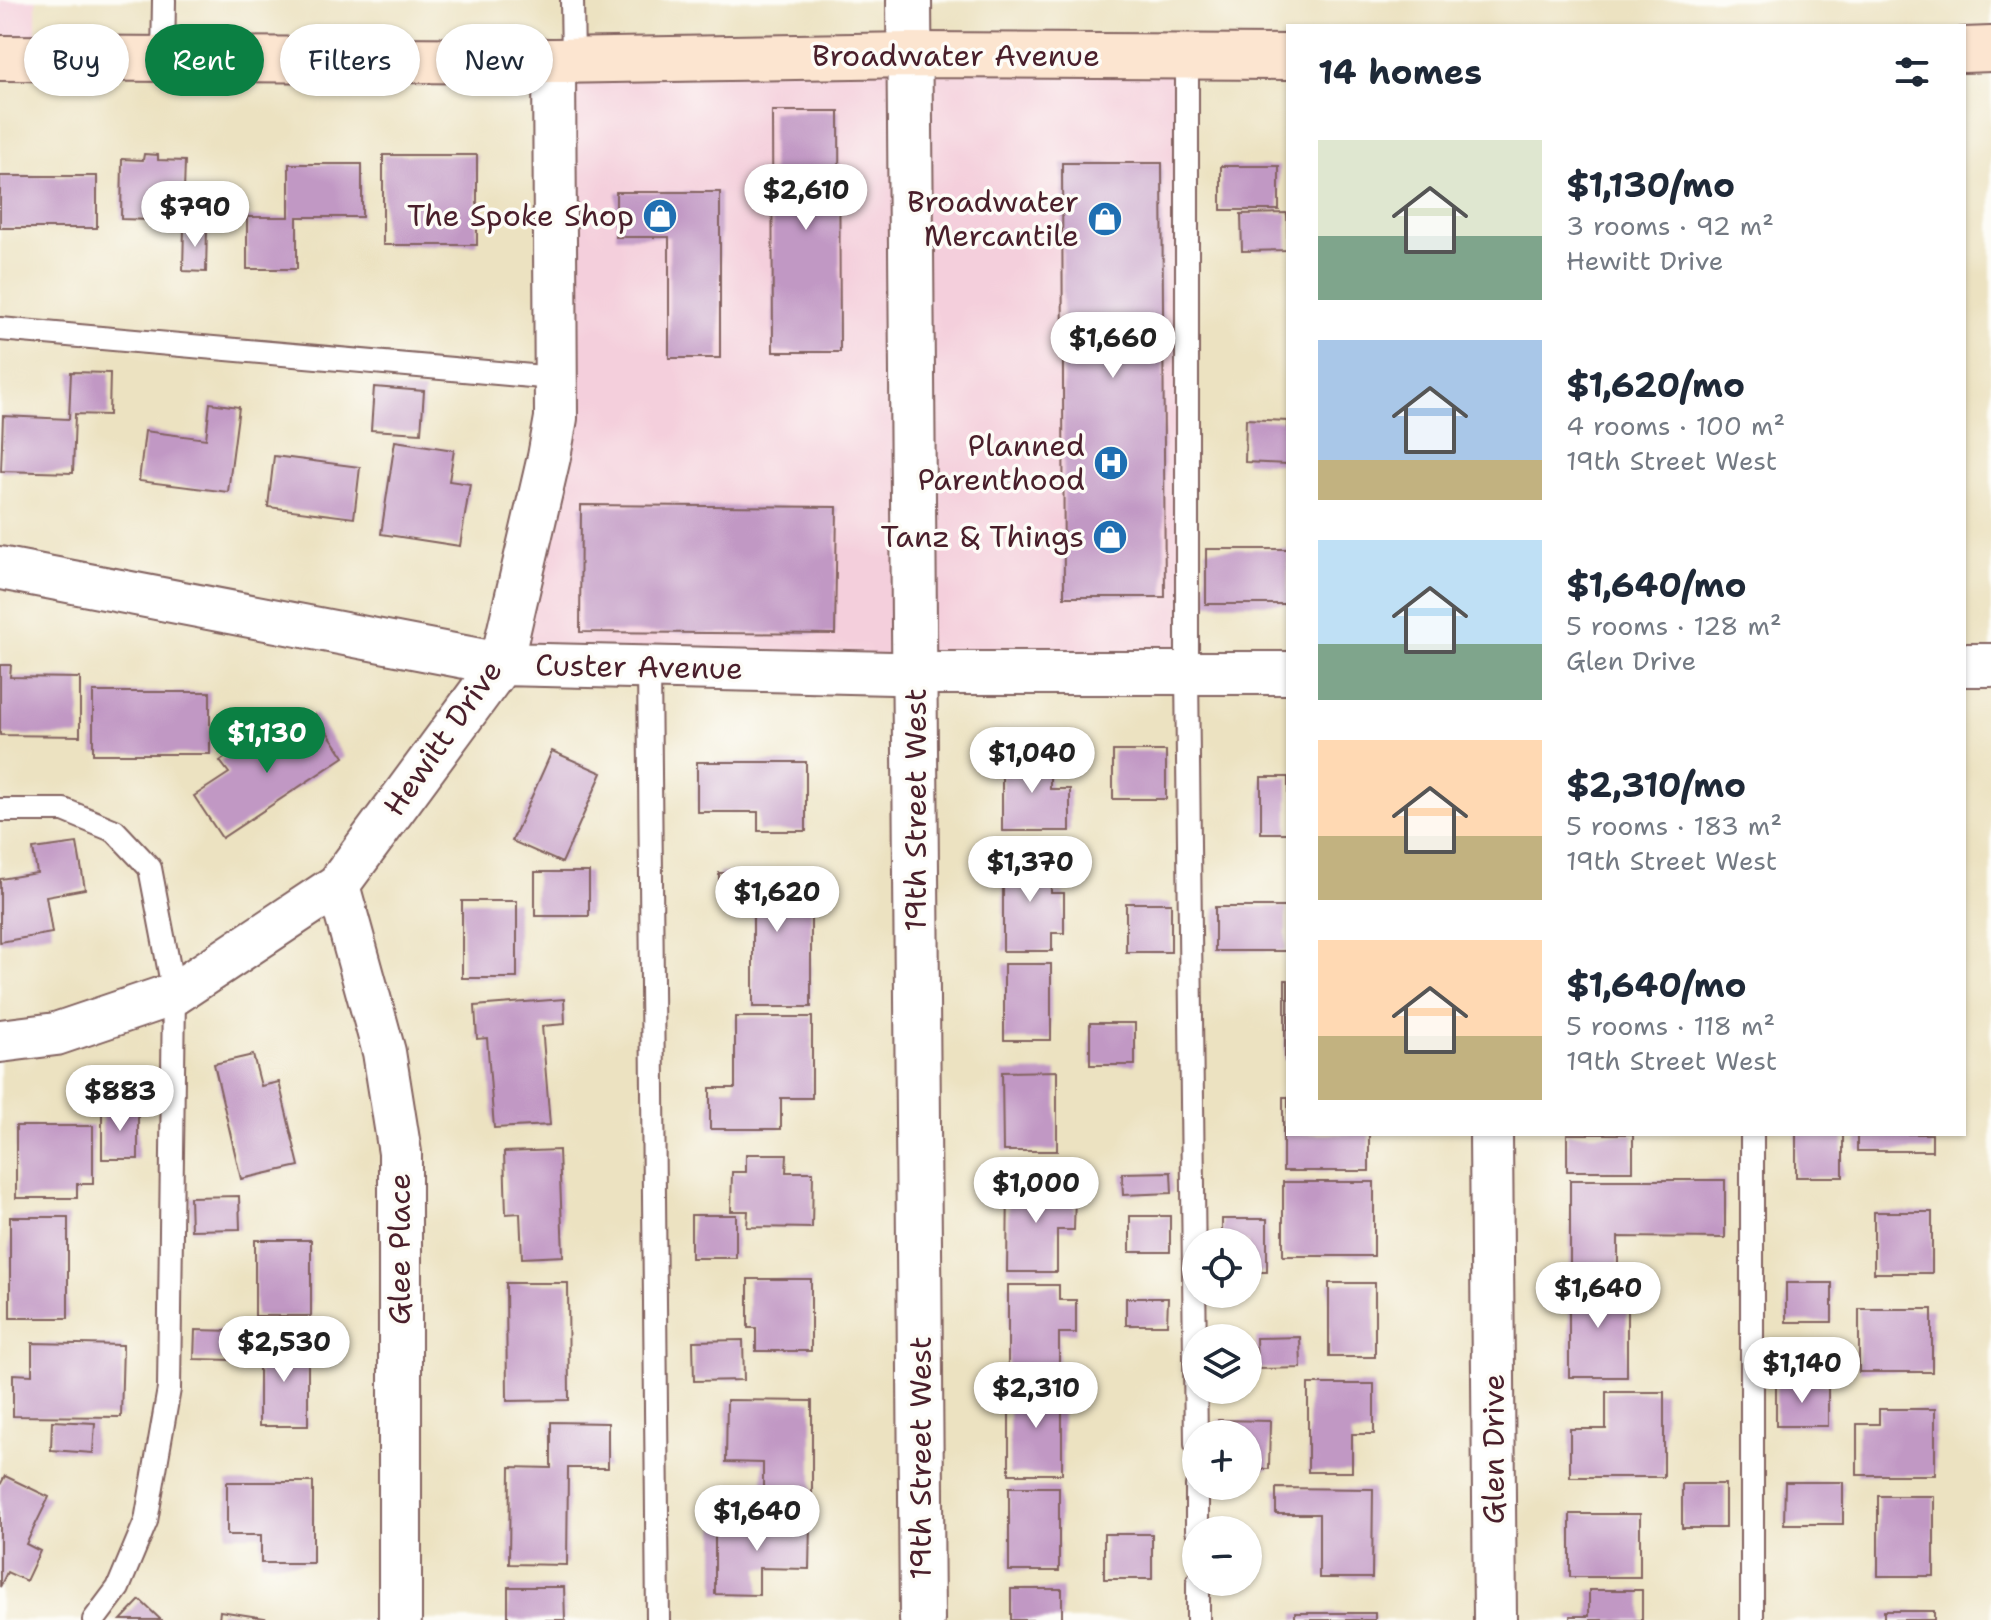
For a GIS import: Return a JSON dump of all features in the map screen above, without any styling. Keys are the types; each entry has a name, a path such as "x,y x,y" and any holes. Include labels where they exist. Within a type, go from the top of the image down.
{"main road":[{"path":"1966,50 1991,49"},
{"name":"Broadwater Avenue","path":"264,59 563,60 910,55 1286,57"},
{"name":"Broadwater Avenue","path":"0,58 145,58"}],"street":[{"name":"19th Street West","path":"909,0 922,1620"},
{"name":"Hewitt Drive","path":"0,1041 56,1034 174,994 338,885 501,664 556,418 554,378 563,60"},
{"name":"Custer Avenue","path":"0,568 501,664 914,673 1286,673"},
{"path":"1966,665 1991,665"},
{"name":"Glee Place","path":"338,885 384,1052 400,1153 400,1620"},
{"name":"Glen Drive","path":"1491,1136 1495,1620"}],"lane":[{"path":"164,0 164,24"},
{"path":"563,60 572,0"},
{"path":"1187,55 1187,673 1196,1420"},
{"path":"0,329 554,378"},
{"path":"649,667 658,1620"},
{"path":"0,810 64,810 115,831 150,868 174,994 169,1389 146,1521 118,1588 94,1620"},
{"path":"1752,1136 1752,1620"},
{"path":"1198,1596 1198,1620"}],"shaded area":[{"path":"0,0 36,0 36,24 24,24 24,58 0,58"},
{"path":"1187,55 1187,673 501,664 549,457 554,61"}],"building":[{"path":"772,111 839,111 840,352 773,352"},
{"path":"144,154 158,155 158,160 185,161 183,221 121,219 122,159 143,160"},
{"path":"383,155 477,155 477,245 383,245"},
{"path":"1062,163 1162,163 1165,597 1064,597"},
{"path":"289,164 362,164 362,217 297,217 297,269 247,269 247,217 289,217"},
{"path":"1221,166 1279,166 1279,210 1221,210"},
{"path":"0,176 97,176 97,228 0,228"},
{"path":"616,192 720,192 720,358 669,358 669,237 616,237"},
{"path":"1286,213 1286,250 1242,251 1241,214"},
{"path":"184,227 207,227 206,272 183,271"},
{"path":"71,372 110,373 109,415 75,414 73,473 1,471 3,416 69,419"},
{"path":"374,387 424,391 421,433 371,430"},
{"path":"210,403 239,407 228,492 139,481 145,431 206,439"},
{"path":"1246,419 1286,421 1286,464 1245,462"},
{"path":"395,441 454,450 449,481 470,484 460,546 381,534"},
{"path":"274,456 360,467 354,518 268,507"},
{"path":"581,505 837,507 835,634 580,632"},
{"path":"1206,549 1286,549 1286,604 1206,604"},
{"path":"0,665 11,665 10,677 80,678 80,736 0,735"},
{"path":"93,692 210,692 210,754 93,754"},
{"path":"315,714 344,757 222,838 194,796 229,773 220,761 243,746 251,757"},
{"path":"552,751 602,773 562,863 512,841"},
{"path":"1113,751 1166,751 1166,799 1113,799"},
{"path":"1002,752 1050,752 1050,789 1070,789 1070,831 1002,831"},
{"path":"697,762 806,762 806,831 758,831 758,812 697,812"},
{"path":"1261,777 1286,777 1286,833 1261,833"},
{"path":"77,843 85,889 46,896 52,933 0,942 0,879 37,873 33,849"},
{"path":"1003,854 1051,854 1051,893 1064,893 1064,933 1052,933 1052,951 1003,951"},
{"path":"535,872 589,872 589,916 535,916"},
{"path":"719,873 811,873 811,1007 753,1007 753,903 719,903"},
{"path":"462,901 517,901 517,978 462,978"},
{"path":"1126,903 1171,903 1171,952 1126,952"},
{"path":"1215,907 1286,907 1286,951 1215,951"},
{"path":"1004,964 1051,964 1051,1040 1004,1040"},
{"path":"1285,980 1286,980 1286,1061"},
{"path":"564,999 565,1024 542,1026 550,1125 494,1128 487,1038 477,1039 475,1006"},
{"path":"735,1017 812,1017 812,1098 781,1098 781,1129 710,1129 710,1088 735,1088"},
{"path":"1090,1023 1135,1023 1135,1065 1090,1065"},
{"path":"253,1055 261,1086 279,1082 299,1166 241,1179 214,1064"},
{"path":"1057,1071 1057,1151 1003,1151 1002,1072"},
{"path":"1283,1097 1286,1097 1286,1136 1369,1136 1369,1171 1283,1171"},
{"path":"102,1107 138,1107 138,1159 102,1159"},
{"path":"16,1126 93,1126 93,1184 77,1184 77,1198 16,1198"},
{"path":"1567,1136 1633,1136 1633,1171 1567,1171"},
{"path":"1796,1136 1843,1136 1843,1177 1796,1177"},
{"path":"1857,1136 1932,1136 1932,1151 1857,1151"},
{"path":"559,1150 563,1256 522,1258 520,1213 506,1214 504,1152"},
{"path":"746,1154 787,1154 786,1172 813,1172 812,1228 747,1227 748,1211 731,1211 732,1172 746,1172"},
{"path":"1171,1172 1172,1193 1123,1195 1122,1173"},
{"path":"1570,1180 1725,1180 1725,1238 1618,1237 1618,1266 1570,1266"},
{"path":"1008,1182 1059,1182 1058,1196 1075,1196 1074,1230 1057,1230 1057,1272 1007,1272"},
{"path":"1283,1182 1374,1182 1374,1256 1283,1256"},
{"path":"239,1196 240,1229 191,1230 190,1197"},
{"path":"1874,1212 1932,1212 1932,1273 1874,1273"},
{"path":"691,1215 736,1215 736,1258 691,1258"},
{"path":"1130,1216 1170,1216 1170,1252 1130,1252"},
{"path":"10,1217 68,1217 68,1318 10,1318"},
{"path":"1222,1219 1267,1219 1267,1272 1262,1272 1262,1228 1222,1228"},
{"path":"255,1240 311,1240 311,1316 255,1316"},
{"path":"748,1279 811,1279 811,1351 756,1351 756,1328 748,1328"},
{"path":"506,1283 568,1283 569,1400 507,1401"},
{"path":"1329,1283 1375,1283 1375,1357 1329,1357"},
{"path":"1569,1283 1627,1283 1627,1377 1569,1377"},
{"path":"1786,1283 1832,1283 1832,1322 1786,1322"},
{"path":"1008,1285 1059,1285 1059,1300 1076,1300 1076,1333 1059,1333 1059,1373 1008,1373"},
{"path":"1126,1298 1168,1298 1167,1325 1126,1325"},
{"path":"1859,1309 1932,1309 1932,1372 1859,1372"},
{"path":"195,1330 235,1331 234,1360 194,1359"},
{"path":"1300,1337 1301,1368 1262,1369 1262,1338"},
{"path":"743,1340 744,1380 694,1381 693,1341"},
{"path":"259,1341 308,1341 308,1426 259,1426"},
{"path":"32,1343 123,1345 121,1417 13,1416 13,1374 32,1375"},
{"path":"1308,1384 1374,1384 1374,1434 1352,1434 1352,1472 1308,1472"},
{"path":"1776,1384 1828,1384 1828,1426 1776,1426"},
{"path":"1009,1386 1062,1386 1062,1474 1009,1474"},
{"path":"1606,1392 1664,1392 1664,1477 1570,1477 1570,1429 1606,1429"},
{"path":"727,1400 812,1401 812,1503 763,1503 763,1463 726,1462"},
{"path":"1879,1409 1935,1409 1935,1475 1857,1475 1857,1424 1879,1424"},
{"path":"52,1421 95,1423 93,1453 51,1450"},
{"path":"1262,1421 1270,1421 1269,1469 1262,1469"},
{"path":"551,1422 608,1423 608,1468 568,1468 567,1565 509,1564 510,1467 551,1468"},
{"path":"5,1476 49,1497 26,1544 40,1551 26,1581 7,1572 0,1587 0,1485"},
{"path":"227,1482 313,1482 313,1563 261,1563 261,1535 227,1535"},
{"path":"1785,1482 1843,1482 1843,1524 1784,1524"},
{"path":"1682,1484 1725,1484 1725,1528 1682,1528"},
{"path":"1009,1487 1059,1487 1059,1571 1009,1571"},
{"path":"1276,1488 1373,1489 1372,1578 1319,1578 1319,1514 1276,1514"},
{"path":"1878,1496 1934,1496 1934,1576 1878,1576"},
{"path":"1570,1514 1640,1514 1640,1577 1570,1577"},
{"path":"715,1522 810,1523 809,1569 759,1568 759,1595 715,1594"},
{"path":"1104,1534 1152,1534 1152,1579 1104,1579"},
{"path":"508,1587 564,1587 565,1620 508,1620"},
{"path":"1011,1589 1062,1589 1062,1620 1011,1620"},
{"path":"1589,1590 1642,1590 1642,1620 1570,1620 1570,1616 1589,1616"},
{"path":"140,1600 161,1620 121,1620"},
{"path":"220,1611 265,1618 219,1620"},
{"path":"1884,1611 1934,1611 1934,1620 1884,1620"},
{"path":"1295,1613 1375,1613 1375,1620 1295,1620"}],"place":[{"name":"The Spoke Shop","path":"660,216"},
{"name":"Broadwater Mercantile","path":"1105,219"},
{"name":"Planned Parenthood","path":"1111,463"},
{"name":"Tanz & Things","path":"1110,537"}]}
